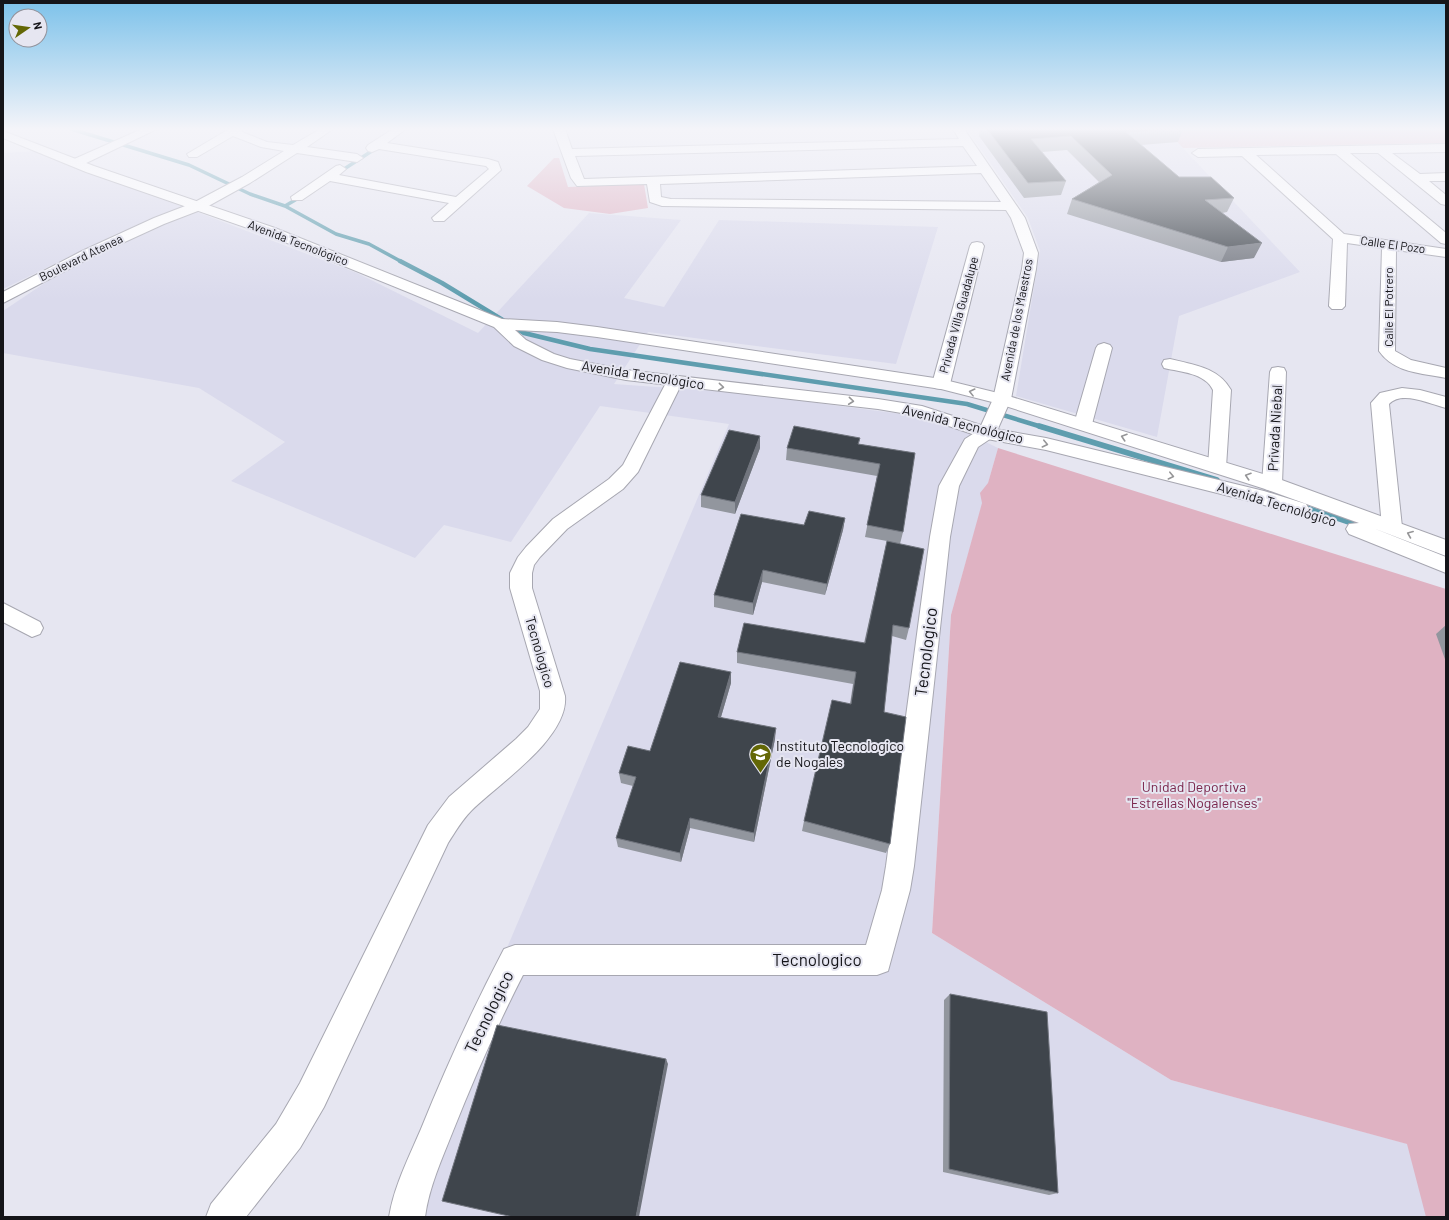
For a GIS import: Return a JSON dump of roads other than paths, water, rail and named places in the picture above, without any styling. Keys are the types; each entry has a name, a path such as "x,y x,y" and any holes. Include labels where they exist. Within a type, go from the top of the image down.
{"street":[{"name":"Avenida Tecnológico","path":"140,186 270,231 500,324 558,327 941,384 1083,424 1272,484 1446,548"},
{"name":"Boulevard Atenea","path":"3,298 87,254 193,205 228,186"},
{"path":"297,197 314,186"},
{"path":"379,186 459,200"},
{"path":"439,218 476,186"},
{"path":"654,186 655,199 662,202 671,203 1011,206"},
{"name":"Avenida de los Maestros","path":"989,430 1001,401 1029,269 1030,253 1025,235 1011,206 997,186"},
{"path":"1282,186 1340,238 1337,306"},
{"path":"1382,186 1446,240"},
{"path":"1427,186 1446,201"},
{"name":"Calle El Pozo","path":"1340,238 1446,253"},
{"name":"Calle El Potrero","path":"1389,245 1387,351 1393,360 1401,363 1446,373"},
{"name":"Privada Villa Guadalupe","path":"941,384 977,246"},
{"name":"Avenida Tecnológico","path":"500,324 520,343 548,357 567,363 618,374 922,411 1121,464 1264,498 1346,525 1446,565"},
{"path":"548,357 542,349 541,337 545,332 558,327"},
{"path":"1083,424 1104,348"},
{"path":"1170,364 1207,374 1215,378 1220,384 1222,390 1217,467"},
{"name":"Privada Niebal","path":"1272,484 1278,372"},
{"name":"Tecnologico","path":"224,1217 288,1136 312,1095 438,834 449,816 462,802 526,746 537,733 552,709 552,688 521,588 521,574 525,562 560,524 616,484 631,468 675,381"},
{"path":"1392,527 1380,403 1388,394 1396,393 1406,393 1446,403"},
{"name":"Tecnologico","path":"406,1217 410,1197 465,1059 489,1007 515,960 877,960 896,890 900,866 940,537 949,486 971,442 989,430"},
{"path":"3,612 32,628"}],"waterway":[{"path":"233,186 250,194 285,206"},
{"path":"285,206 302,196"},
{"path":"285,206 336,234 369,244 402,262"},
{"path":"400,261 442,283 524,333 590,349 967,404 1042,427"},
{"path":"1039,426 1217,480"},
{"path":"1301,506 1360,526"}],"place":[{"name":"Instituto Tecnologico de Nogales","path":"761,774"}],"park label":[{"name":"Unidad Deportiva \"Estrellas Nogalenses\"","path":"1194,796"}]}
